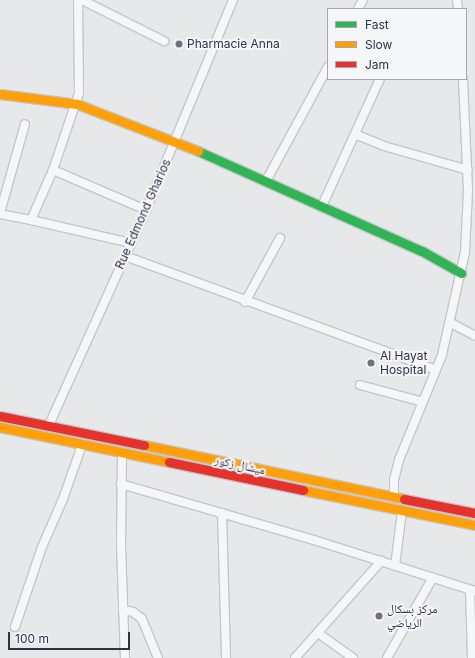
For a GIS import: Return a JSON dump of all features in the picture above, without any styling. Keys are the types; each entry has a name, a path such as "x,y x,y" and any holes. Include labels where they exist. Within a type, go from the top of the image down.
{"main road":[{"path":"0,94 77,104 175,140 422,251 461,273"},
{"path":"0,408 30,415 47,425"},
{"name":"ميشال زكور","path":"0,416 475,513"},
{"name":"ميشال زكور","path":"0,427 475,525"},
{"path":"0,435 53,438"}],"street":[{"path":"31,220 53,170 77,104 78,0"},
{"path":"82,0 164,41"},
{"name":"Rue Edmond Gharios","path":"47,425 146,210 233,0"},
{"path":"266,181 327,69"},
{"path":"322,206 357,135 380,80"},
{"path":"394,497 396,471 436,370 451,323 461,273 472,191 463,80"},
{"path":"25,124 0,214 131,243"},
{"path":"357,135 384,146 470,173"},
{"path":"53,170 146,210"},
{"path":"245,302 280,238"},
{"path":"125,256 245,302 436,370"},
{"path":"451,323 475,336"},
{"path":"360,385 423,402"},
{"path":"15,627 42,547 82,445"},
{"path":"122,453 121,484 125,658"},
{"path":"121,484 381,561 472,591 472,658"},
{"path":"395,566 402,511"},
{"path":"222,513 226,658"},
{"path":"295,658 381,561"},
{"path":"387,658 432,579"},
{"path":"123,610 133,612 142,619 158,658"},
{"path":"318,633 353,658"}],"traffic: fast":[{"path":"198,151 422,251 461,273"}],"traffic: slow":[{"path":"0,94 77,104 198,151"},
{"path":"0,427 169,462"},
{"path":"144,445 404,499"},
{"path":"303,490 475,525"}],"traffic: jam":[{"path":"0,416 144,445"},
{"path":"169,462 303,490"},
{"path":"404,499 475,513"}],"place":[{"name":"Pharmacie Anna","path":"179,44"},
{"name":"Al Hayat Hospital","path":"371,363"},
{"name":"مركز بسكال الرياضي","path":"379,616"}]}
